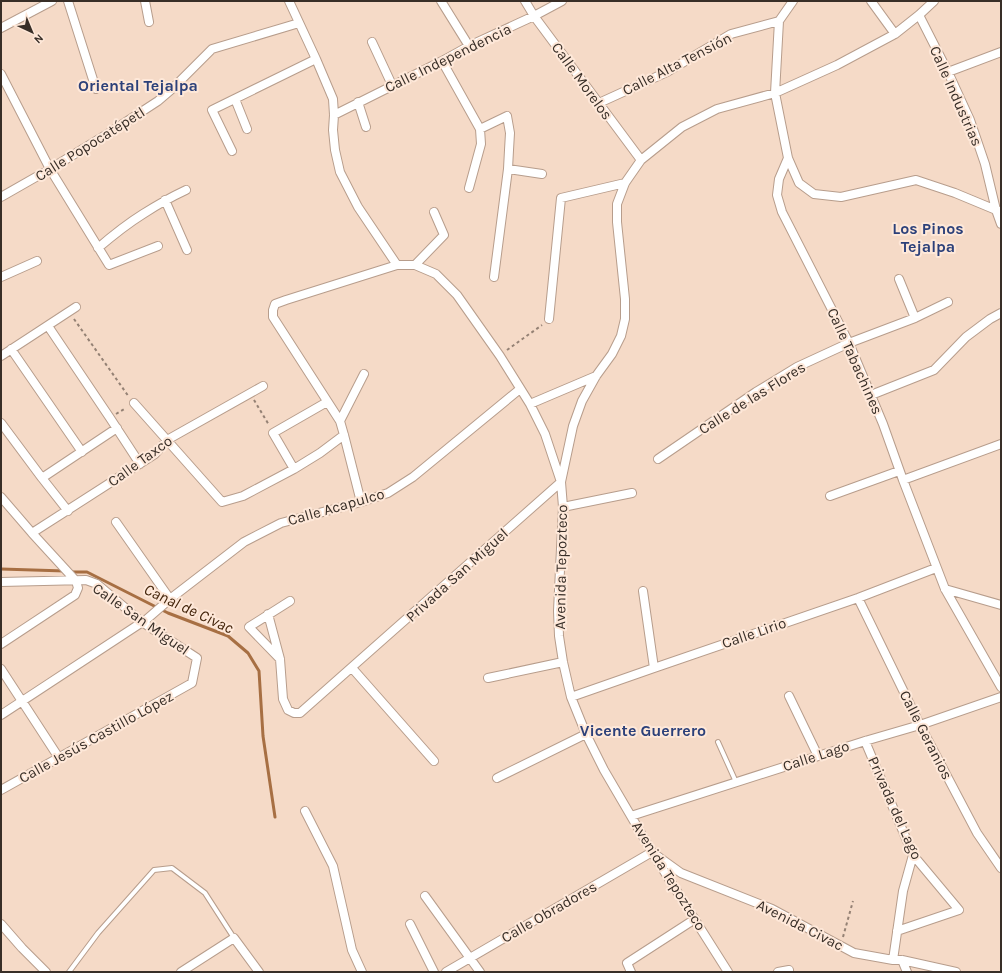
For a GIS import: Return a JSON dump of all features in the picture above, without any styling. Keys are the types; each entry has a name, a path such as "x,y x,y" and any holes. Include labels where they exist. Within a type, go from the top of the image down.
{"street":[{"path":"1,28 52,1"},
{"path":"68,1 96,89"},
{"path":"145,1 149,22"},
{"path":"289,1 334,99 333,130 335,150 340,172 358,207 397,265"},
{"path":"441,1 469,46"},
{"name":"Calle Morelos","path":"525,1 534,16 641,160"},
{"name":"Calle Independencia","path":"334,115 469,46 534,16 562,1"},
{"path":"792,1 779,22 775,93 788,158 799,183 814,194 841,197 916,180 955,193 998,211"},
{"path":"872,1 895,34"},
{"name":"Avenida Tepozteco","path":"728,972 652,852 604,770 586,734 571,697 559,636 558,611 563,507 561,482 573,426 582,401 596,376 612,354 621,336 625,319 625,299 616,222 617,204 625,183 641,160 682,127 717,109 775,93 837,65 895,34 934,1"},
{"name":"Calle Industrias","path":"919,15 970,120 985,164 1001,224"},
{"name":"Calle Alta Tensión","path":"599,103 667,72 731,34 779,22"},
{"name":"Calle Popocatépetl","path":"1,197 110,133 158,101 212,49 300,23"},
{"path":"372,42 392,86"},
{"path":"948,72 1001,52"},
{"path":"232,151 212,110 316,58"},
{"path":"442,61 480,129 481,144 468,188"},
{"path":"1,74 50,169 109,264 158,246"},
{"path":"235,99 247,129"},
{"path":"358,102 366,127"},
{"path":"480,129 507,116 510,133 508,169 494,277"},
{"name":"Calle Tabachines","path":"788,158 778,180 777,195 782,212 849,343 883,424 899,471 945,589 1001,687"},
{"path":"508,169 542,174"},
{"path":"549,320 561,198 625,183"},
{"path":"98,248 119,230 142,214 165,200 186,190"},
{"path":"165,200 187,250"},
{"path":"415,265 444,235 434,212"},
{"path":"1,276 37,261"},
{"path":"361,502 340,421 273,317 273,310 275,304 397,265 415,265 436,274 457,295 500,356 530,404 545,434 561,482"},
{"path":"899,279 915,318"},
{"name":"Calle de las Flores","path":"658,459 756,392 797,367 849,343 915,318 948,302"},
{"path":"1,356 73,309"},
{"path":"871,395 934,370 966,337 990,319 1001,313"},
{"path":"48,326 140,464"},
{"path":"11,349 82,452"},
{"path":"340,421 364,374"},
{"path":"530,404 596,376"},
{"name":"Calle Taxco","path":"32,533 155,454 167,440 263,386"},
{"name":"Calle Acapulco","path":"1,715 144,621 244,542 281,523 361,502 388,493 413,477 520,389"},
{"path":"294,469 273,433 327,402"},
{"path":"134,403 222,502 243,496 294,469 320,453 344,434"},
{"path":"1,423 68,511"},
{"path":"42,478 117,428"},
{"path":"903,480 1001,444"},
{"path":"830,496 899,471"},
{"name":"Privada San Miguel","path":"280,659 283,699 288,710 300,713 561,482"},
{"path":"563,507 632,493"},
{"path":"1,497 73,578 78,588 75,595 1,644"},
{"path":"116,522 170,599"},
{"name":"Calle Lirio","path":"571,697 858,598 936,568"},
{"name":"Calle San Miguel","path":"1,582 73,578 86,580 97,584 144,621 197,658 192,683"},
{"path":"945,589 1001,604"},
{"path":"643,591 654,668"},
{"name":"Calle Geranios","path":"858,598 920,725 977,833 1001,868"},
{"path":"280,659 249,627 290,601"},
{"path":"268,614 280,659"},
{"path":"488,678 563,662"},
{"path":"352,668 434,761"},
{"path":"1,669 59,758"},
{"name":"Calle Jesús Castillo López","path":"1,790 192,683"},
{"path":"789,696 818,756"},
{"name":"Calle Lago","path":"632,816 865,741 920,725 1001,697"},
{"path":"496,778 586,734"},
{"name":"Privada del Lago","path":"865,741 913,855 959,910 897,931"},
{"path":"305,811 333,866 352,950 362,972"},
{"name":"Avenida Civac","path":"652,852 681,873 772,909 854,953 893,960 902,960 956,972"},
{"name":"Calle Obradores","path":"446,972 652,852"},
{"path":"893,960 903,891 913,855"},
{"path":"425,896 480,972"},
{"path":"631,972 627,963 695,919"},
{"path":"1,924 46,972"},
{"path":"410,924 434,972"},
{"path":"181,972 234,938 258,972"},
{"path":"902,960 908,972"},
{"path":"778,972 789,970"}],"lane":[{"path":"718,742 736,782"},
{"path":"69,972 98,933 154,870 172,868 205,892 234,938"}],"path":[{"path":"73,309 134,403 110,418"},
{"path":"500,356 549,320"},
{"path":"251,394 273,433"},
{"path":"840,945 853,901"}],"waterway":[{"name":"Canal de Civac","path":"1,569 65,571"},
{"name":"Canal de Civac","path":"70,572 87,572 168,613 228,636 248,653 259,671 263,736 275,817"}],"district":[{"name":"Oriental Tejalpa","path":"138,85"},
{"name":"Los Pinos Tejalpa","path":"928,237"},
{"name":"Vicente Guerrero","path":"643,730"}]}
